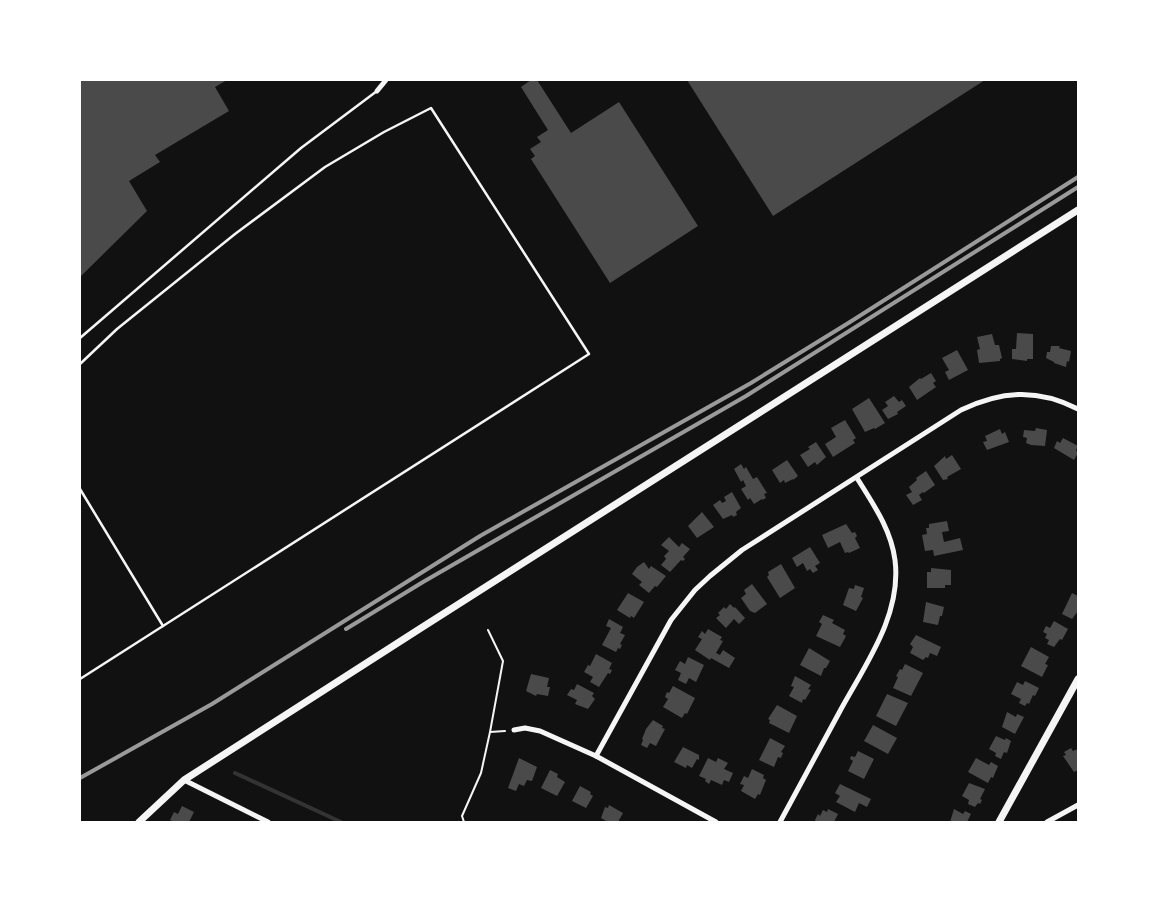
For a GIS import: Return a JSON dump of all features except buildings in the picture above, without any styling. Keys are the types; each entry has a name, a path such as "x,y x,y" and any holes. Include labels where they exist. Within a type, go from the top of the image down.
{"street":[{"path":"377,91 386,80"},
{"path":"139,822 184,780 1078,210"},
{"path":"596,756 667,628 695,590 742,550 961,410 988,398 1020,394 1039,395 1078,409"},
{"path":"780,822 883,632 894,597 896,581 895,560 890,539 883,521 857,478"},
{"path":"999,822 1078,679"},
{"path":"514,730 525,728 540,731 596,756 716,822"},
{"path":"184,780 268,822"},
{"path":"1047,822 1078,805"}],"lane":[{"path":"80,338 301,148 377,91"},
{"path":"80,364 117,329 235,234 326,167 384,132 431,108 589,354 80,679"},
{"path":"80,489 163,626"}],"path":[{"path":"464,822 462,816 480,773 490,732 503,661 488,630"},
{"path":"490,732 514,730"}],"waterway":[{"path":"235,773 341,822"}],"railway":[{"path":"80,778 212,704 480,536 751,383 1078,177"},
{"path":"346,629 423,582 746,396 1078,187"}]}
